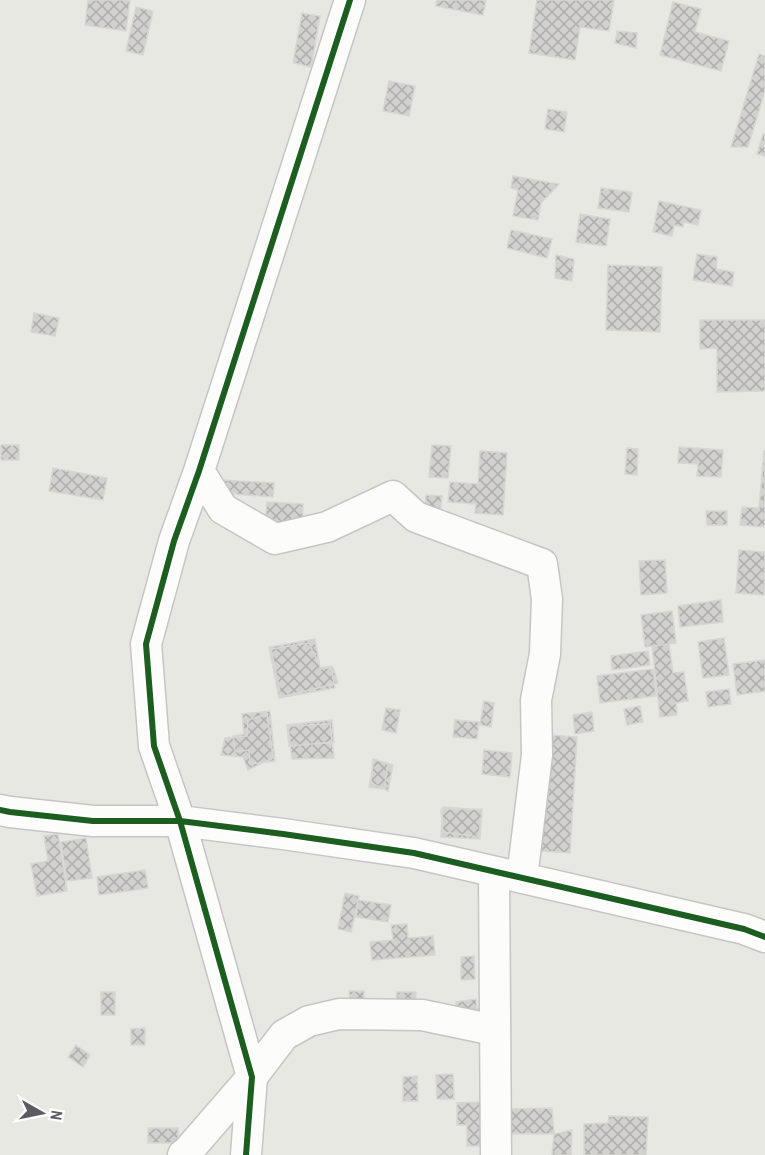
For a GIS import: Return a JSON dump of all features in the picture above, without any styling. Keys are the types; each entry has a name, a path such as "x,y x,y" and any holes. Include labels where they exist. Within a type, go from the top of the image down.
{"street":[{"path":"246,1155 252,1077 180,821 154,746 146,644 174,542 199,471 350,0"},
{"path":"199,471 223,509 275,539 327,527 393,496 416,517 542,564 547,599 545,654 536,700 537,755 508,875 494,1030 496,1155"},
{"path":"0,810 93,821 180,821 414,854 744,929 765,937"},
{"path":"183,1155 252,1077 284,1035 309,1021 339,1014 422,1015 494,1030"}],"building":[{"path":"88,0 130,0 126,31 85,25"},
{"path":"437,0 486,0 483,15 436,6"},
{"path":"537,0 614,0 609,31 580,27 575,60 529,53"},
{"path":"673,2 701,9 695,32 729,41 721,71 660,55"},
{"path":"136,7 153,11 143,55 126,51"},
{"path":"302,13 320,16 311,67 293,63"},
{"path":"617,31 637,33 636,48 615,43"},
{"path":"759,54 765,56 765,91 748,147 731,147"},
{"path":"389,81 415,86 409,116 383,111"},
{"path":"548,109 567,112 564,132 545,129"},
{"path":"763,134 765,134 765,156 757,154"},
{"path":"513,176 559,184 541,203 538,220 513,216 518,190 511,188"},
{"path":"601,188 632,192 629,212 598,208"},
{"path":"659,201 701,210 698,225 684,222 683,227 674,225 672,236 653,232"},
{"path":"580,214 610,219 606,246 576,242"},
{"path":"511,230 552,239 547,258 507,248"},
{"path":"697,254 717,257 716,269 734,272 732,286 693,280"},
{"path":"556,255 574,259 572,281 555,278"},
{"path":"608,265 662,267 660,332 606,330"},
{"path":"34,313 59,318 55,336 31,332"},
{"path":"700,320 765,320 765,391 717,392 717,348 700,349"},
{"path":"1,445 19,445 19,460 1,460"},
{"path":"432,445 451,446 448,478 429,477"},
{"path":"679,447 723,450 721,477 697,476 698,464 678,463"},
{"path":"627,448 638,449 637,475 625,474"},
{"path":"480,451 507,453 503,515 475,513 476,504 448,502 450,482 478,484"},
{"path":"764,451 765,527 740,525 742,507 759,508"},
{"path":"53,468 107,478 103,500 49,491"},
{"path":"221,480 274,483 273,497 220,493"},
{"path":"426,495 442,496 440,516 425,515"},
{"path":"267,502 303,504 302,525 265,522"},
{"path":"706,511 727,511 727,525 707,525"},
{"path":"739,550 765,552 764,595 736,593"},
{"path":"665,560 667,593 641,595 639,561"},
{"path":"721,600 723,622 680,627 678,606"},
{"path":"672,611 676,643 645,647 641,615"},
{"path":"724,638 729,675 703,678 698,642"},
{"path":"315,639 320,668 331,666 335,688 279,698 269,647"},
{"path":"309,643 321,669 333,667 338,683 281,697 271,649"},
{"path":"669,644 673,673 684,672 688,701 676,703 677,715 660,717 652,646"},
{"path":"648,651 650,665 612,670 611,656"},
{"path":"765,660 765,691 737,695 733,664"},
{"path":"653,669 656,696 600,703 597,676"},
{"path":"729,689 731,704 708,707 706,692"},
{"path":"484,701 494,703 491,727 480,725"},
{"path":"640,706 643,722 627,725 624,709"},
{"path":"386,708 400,710 396,733 382,730"},
{"path":"270,711 275,761 250,764 249,750 235,752 233,736 244,734 242,714"},
{"path":"592,712 594,731 575,734 573,715"},
{"path":"267,714 273,758 248,770 243,757 221,755 225,738 247,736 248,720"},
{"path":"332,720 334,742 289,746 287,725"},
{"path":"455,720 479,722 477,739 453,737"},
{"path":"330,724 334,758 292,759 288,726"},
{"path":"549,735 577,737 570,853 541,851"},
{"path":"484,750 512,753 510,777 482,774"},
{"path":"373,759 393,765 388,791 371,783"},
{"path":"374,760 388,763 384,789 369,787"},
{"path":"443,807 482,810 480,839 441,837"},
{"path":"441,809 482,809 479,837 443,832"},
{"path":"58,834 67,891 37,896 31,864 48,861 44,836"},
{"path":"86,838 92,878 67,881 61,842"},
{"path":"145,870 148,888 99,895 97,877"},
{"path":"345,893 359,896 351,932 338,929"},
{"path":"358,900 391,905 388,922 356,917"},
{"path":"407,924 408,938 433,936 435,955 372,960 370,942 393,940 391,925"},
{"path":"474,956 475,979 461,980 461,957"},
{"path":"349,991 364,991 364,1005 350,1006"},
{"path":"101,992 115,992 115,1015 101,1015"},
{"path":"397,992 416,992 415,1009 396,1009"},
{"path":"476,999 478,1016 458,1018 456,1002"},
{"path":"145,1028 145,1045 131,1045 131,1029"},
{"path":"76,1045 90,1055 83,1067 68,1057"},
{"path":"453,1074 454,1099 437,1099 436,1075"},
{"path":"417,1076 418,1101 403,1101 403,1077"},
{"path":"483,1102 483,1146 467,1146 467,1125 457,1125 457,1103"},
{"path":"552,1108 554,1134 510,1134 506,1109"},
{"path":"609,1116 648,1117 646,1155 584,1155 584,1124 608,1123"},
{"path":"148,1128 178,1128 178,1143 148,1143"},
{"path":"572,1130 571,1155 552,1155 554,1134"}],"cycle path":[{"path":"246,1155 252,1077 180,821 154,746 146,644 174,541 199,471 350,0"},
{"path":"0,810 93,821 180,821 414,853 744,929 765,937"}]}
